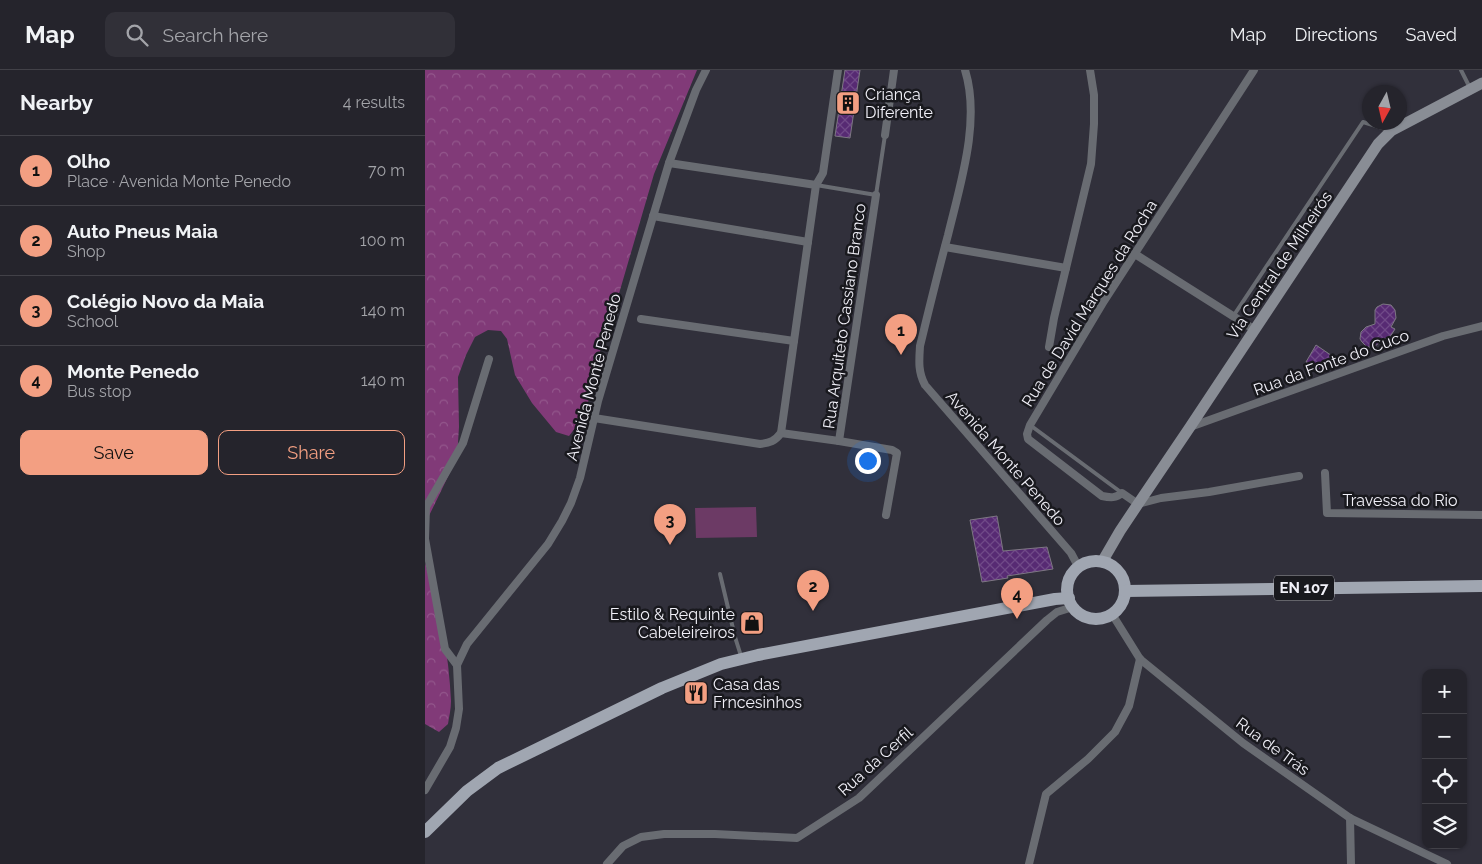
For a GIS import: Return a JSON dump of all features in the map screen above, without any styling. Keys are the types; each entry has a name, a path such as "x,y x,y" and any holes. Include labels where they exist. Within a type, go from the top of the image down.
{"main road":[{"path":"1102,562 1110,565 1121,576 1125,591 1122,604 1112,614 1100,619 1094,619 1082,615 1071,602 1068,585 1079,568 1090,563 1102,562"},
{"name":"EN 107","path":"1125,591 1482,586"},
{"path":"425,832 467,791 499,768 691,675 721,664 742,658 1055,599 1071,602"}],"street":[{"name":"Avenida Monte Penedo","path":"457,664 467,644 548,544 571,503 580,478 603,386 669,163 696,90 707,70"},
{"path":"595,418 760,444 769,443 781,433 816,186 823,173 838,70"},
{"path":"885,135 894,70"},
{"name":"Avenida Monte Penedo","path":"965,70 971,96 964,169 920,346 920,375 925,385 1071,553 1079,568"},
{"path":"1049,347 1054,318 1091,164 1094,124 1090,70"},
{"name":"Rua de David Marques da Rocha","path":"1123,492 1117,497 1109,498 1102,496 1028,439 1027,434 1030,425 1103,302 1254,70"},
{"name":"Via Central de Milheirós","path":"1102,562 1120,531 1379,144 1391,131 1482,83"},
{"path":"669,163 816,186"},
{"name":"Rua Arquiteto Cassiano Branco","path":"839,440 876,195"},
{"path":"653,216 808,242"},
{"path":"945,247 1066,268"},
{"path":"1135,254 1255,330"},
{"path":"641,319 794,341"},
{"name":"Rua da Fonte do Cuco","path":"1190,428 1443,336 1481,328"},
{"path":"425,790 450,747 459,709 457,664 445,649 425,539 426,507 463,443 489,359"},
{"path":"781,433 839,440 892,450 897,453 886,515"},
{"name":"Travessa do Rio","path":"1325,473 1327,513 1482,515"},
{"path":"1123,492 1138,504 1161,498 1209,492 1299,476"},
{"name":"Rua da Cerfil","path":"607,864 623,846 641,837 664,834 715,834 797,838 859,798 1047,620 1071,602"},
{"name":"Rua de Trás","path":"1112,614 1140,659 1243,742 1350,818 1447,864"},
{"path":"1029,864 1046,794 1115,732 1129,706 1140,659"},
{"path":"1350,818 1351,864"}],"lane":[{"path":"1461,70 1471,89"},
{"path":"1233,316 1363,122 1391,131"},
{"path":"816,186 876,195 885,135"},
{"path":"1030,425 1123,492"},
{"path":"721,574 735,637 742,658"}],"green space":[{"path":"425,70 697,70 654,174 618,297 607,322 585,415 569,436 556,432 532,403 515,375 507,339 501,331 488,330 475,337 458,377 459,427 457,458 425,524"},
{"path":"425,563 439,613 446,648 450,684 451,704 448,724 439,732 425,724"}],"shaded area":[{"path":"756,507 757,537 696,538 695,508"}],"building":[{"name":"Criança Diferente","path":"845,70 860,70 850,138 835,136"},
{"path":"1383,304 1391,305 1395,310 1396,318 1391,327 1395,329 1388,340 1385,338 1374,347 1367,347 1360,339 1361,332 1366,327 1375,324 1375,310"},
{"path":"1316,345 1344,364 1321,372 1306,362"},
{"path":"997,516 1003,551 1047,547 1053,569 982,582 970,520"}],"place":[{"name":"Criança Diferente","path":"848,103"},
{"name":"Olho","path":"901,355"},
{"name":"Colégio Novo da Maia","path":"670,545"},
{"name":"Auto Pneus Maia","path":"813,611"},
{"name":"Monte Penedo","path":"1017,619"},
{"name":"Estilo & Requinte Cabeleireiros","path":"752,623"},
{"name":"Casa das Frncesinhos","path":"696,693"}]}
